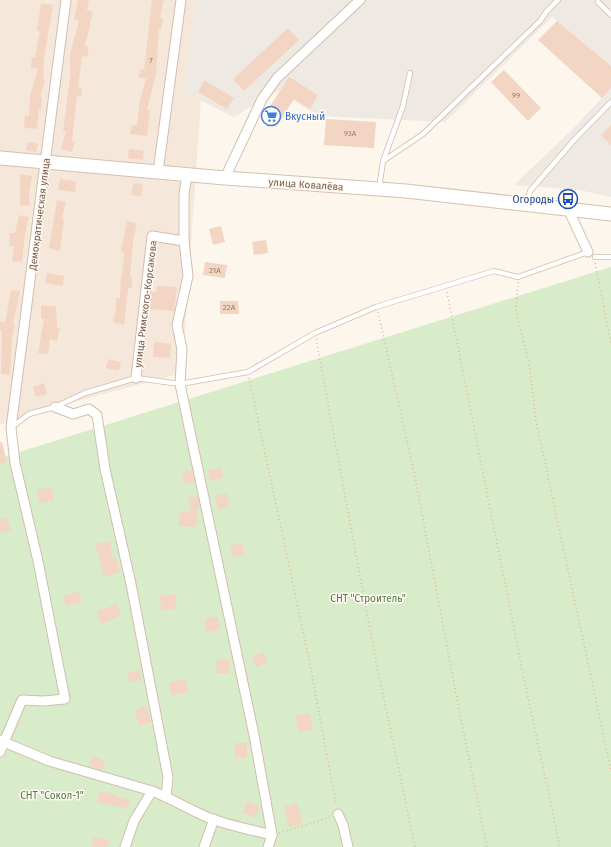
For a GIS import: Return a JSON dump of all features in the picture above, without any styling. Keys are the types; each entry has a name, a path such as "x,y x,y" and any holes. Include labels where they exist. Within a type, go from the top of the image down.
{"street":[{"name":"Демократическая улица","path":"2,741 22,700 43,701 65,699 38,561 15,463 11,428 66,0"},
{"path":"158,172 181,0"},
{"path":"225,178 262,99 277,78 360,0"},
{"name":"улица Ковалёва","path":"0,158 225,178 379,189 611,214"},
{"path":"187,174 184,194 184,241 188,276 176,325 182,349 180,384 254,734 275,847"},
{"path":"568,209 592,255"},
{"name":"улица Римского-Корсакова","path":"136,378 152,236 184,241"},
{"path":"55,407 73,414 89,409 97,415 105,469 131,584 168,777 166,797"},
{"path":"0,752 2,741 49,761 152,791 166,797 178,805 214,819 272,835"},
{"path":"125,847 134,821 152,791"},
{"path":"338,814 343,825 348,847"},
{"path":"204,847 214,819"},
{"path":"268,847 272,835"}],"lane":[{"path":"383,161 423,134 540,21 547,10 558,0"},
{"path":"598,2 611,15"},
{"path":"379,189 383,161 403,106 410,73"},
{"path":"527,204 530,191 575,138 611,102"},
{"path":"11,428 29,414 55,407 85,392 136,378 180,384 248,372 315,333 376,307 446,284 494,271 518,277 592,255 611,257"}],"path":[{"path":"592,255 611,344"},
{"path":"518,277 516,310 529,363 536,421 611,770"},
{"path":"446,284 522,669 560,847"},
{"path":"376,307 414,472 487,847"},
{"path":"315,333 374,651 416,847"},
{"path":"248,372 309,659 338,814 272,835"}],"shaded area":[{"path":"0,0 208,0 182,373 29,414 0,425"},
{"path":"196,0 611,0 611,66 552,17 445,122 319,116 278,91 234,117 185,93"},
{"path":"611,88 611,197 579,190 514,185 573,129"}],"green space":[{"name":"СНТ \"Строитель\"","path":"611,267 611,847 0,847 0,458"}],"building":[{"path":"78,0 89,0 87,10 93,12 85,46 89,47 87,57 82,56 78,87 82,88 81,97 77,96 72,141 75,141 72,152 61,149 66,131 63,131 70,76 70,54 79,21 74,20"},
{"path":"152,0 164,0 160,17 163,18 161,29 159,29 156,74 147,110 150,110 147,136 130,134 132,125 137,125 140,99 146,79 138,77 141,69 144,70"},
{"path":"41,3 53,5 44,58 43,79 45,80 40,97 42,97 41,110 39,110 37,129 24,128 25,115 29,116 30,95 38,69 31,68 32,57 35,57 40,31 37,31"},
{"path":"557,21 611,66 611,88 602,98 538,40"},
{"path":"288,28 299,40 244,91 233,79"},
{"path":"504,70 541,108 528,121 491,82"},
{"path":"289,77 318,95 310,109 294,99 276,127 269,123 271,120 265,114"},
{"path":"204,80 234,98 227,109 198,92"},
{"path":"326,119 376,122 374,148 324,145"},
{"path":"611,125 611,145 601,135"},
{"path":"28,142 38,144 36,152 26,150"},
{"path":"129,149 144,151 143,160 128,158"},
{"path":"20,174 32,176 29,194 30,206 20,205"},
{"path":"60,179 76,181 75,192 58,190"},
{"path":"134,183 143,185 141,196 131,195"},
{"path":"57,200 66,202 62,219 64,219 60,251 49,248"},
{"path":"19,215 29,217 25,234 22,262 12,261 14,246 9,246 10,233 15,233"},
{"path":"127,221 137,223 133,241 130,277 132,277 132,288 128,288 124,325 113,322 116,308 116,298 120,298 124,252 121,251"},
{"path":"221,226 225,242 213,245 209,229"},
{"path":"266,240 268,253 254,255 252,242"},
{"path":"205,262 227,265 225,278 203,275"},
{"path":"47,273 64,276 63,286 45,283"},
{"path":"157,286 177,287 174,311 150,309 152,292 156,292"},
{"path":"11,290 20,291 13,324 15,324 12,340 10,375 1,374 2,331 0,331 0,321 5,323"},
{"path":"220,301 238,301 239,314 220,314"},
{"path":"41,306 56,306 57,328 60,328 57,341 50,339 48,354 38,353 44,319 41,319"},
{"path":"154,342 171,344 170,358 153,357"},
{"path":"108,359 121,362 119,371 106,368"},
{"path":"44,383 47,394 36,397 33,387"},
{"path":"0,442 2,442 7,462 0,464"},
{"path":"221,468 223,478 210,481 208,470"},
{"path":"192,470 195,482 184,484 182,472"},
{"path":"51,487 54,500 39,503 37,490"},
{"path":"226,493 230,506 219,510 215,496"},
{"path":"198,496 200,507 198,507 196,527 179,526 180,511 191,512 188,498"},
{"path":"7,517 11,530 0,533 0,519"},
{"path":"110,541 113,559 116,558 120,572 104,577 95,544"},
{"path":"242,543 245,555 233,557 230,546"},
{"path":"79,591 82,602 66,606 63,596"},
{"path":"175,594 177,608 162,611 159,596"},
{"path":"117,604 121,616 101,624 97,611"},
{"path":"218,617 220,630 206,632 205,619"},
{"path":"264,652 267,663 256,667 252,656"},
{"path":"217,659 230,660 229,674 216,673"},
{"path":"139,670 142,680 130,683 127,673"},
{"path":"186,679 188,692 172,695 169,682"},
{"path":"146,706 151,722 140,726 134,710"},
{"path":"310,713 313,729 299,732 295,716"},
{"path":"234,743 247,743 247,757 235,757"},
{"path":"92,756 105,761 102,770 89,766"},
{"path":"99,791 115,794 114,796 130,800 128,808 97,803"},
{"path":"248,801 260,807 255,818 242,812"},
{"path":"297,803 303,823 289,827 284,807"},
{"path":"94,837 109,840 108,847 92,847"}],"place":[{"name":"Вкусный","path":"271,116"},
{"name":"Огороды","path":"568,199"}],"park label":[{"name":"СНТ \"Сокол-1\"","path":"52,795"}]}
